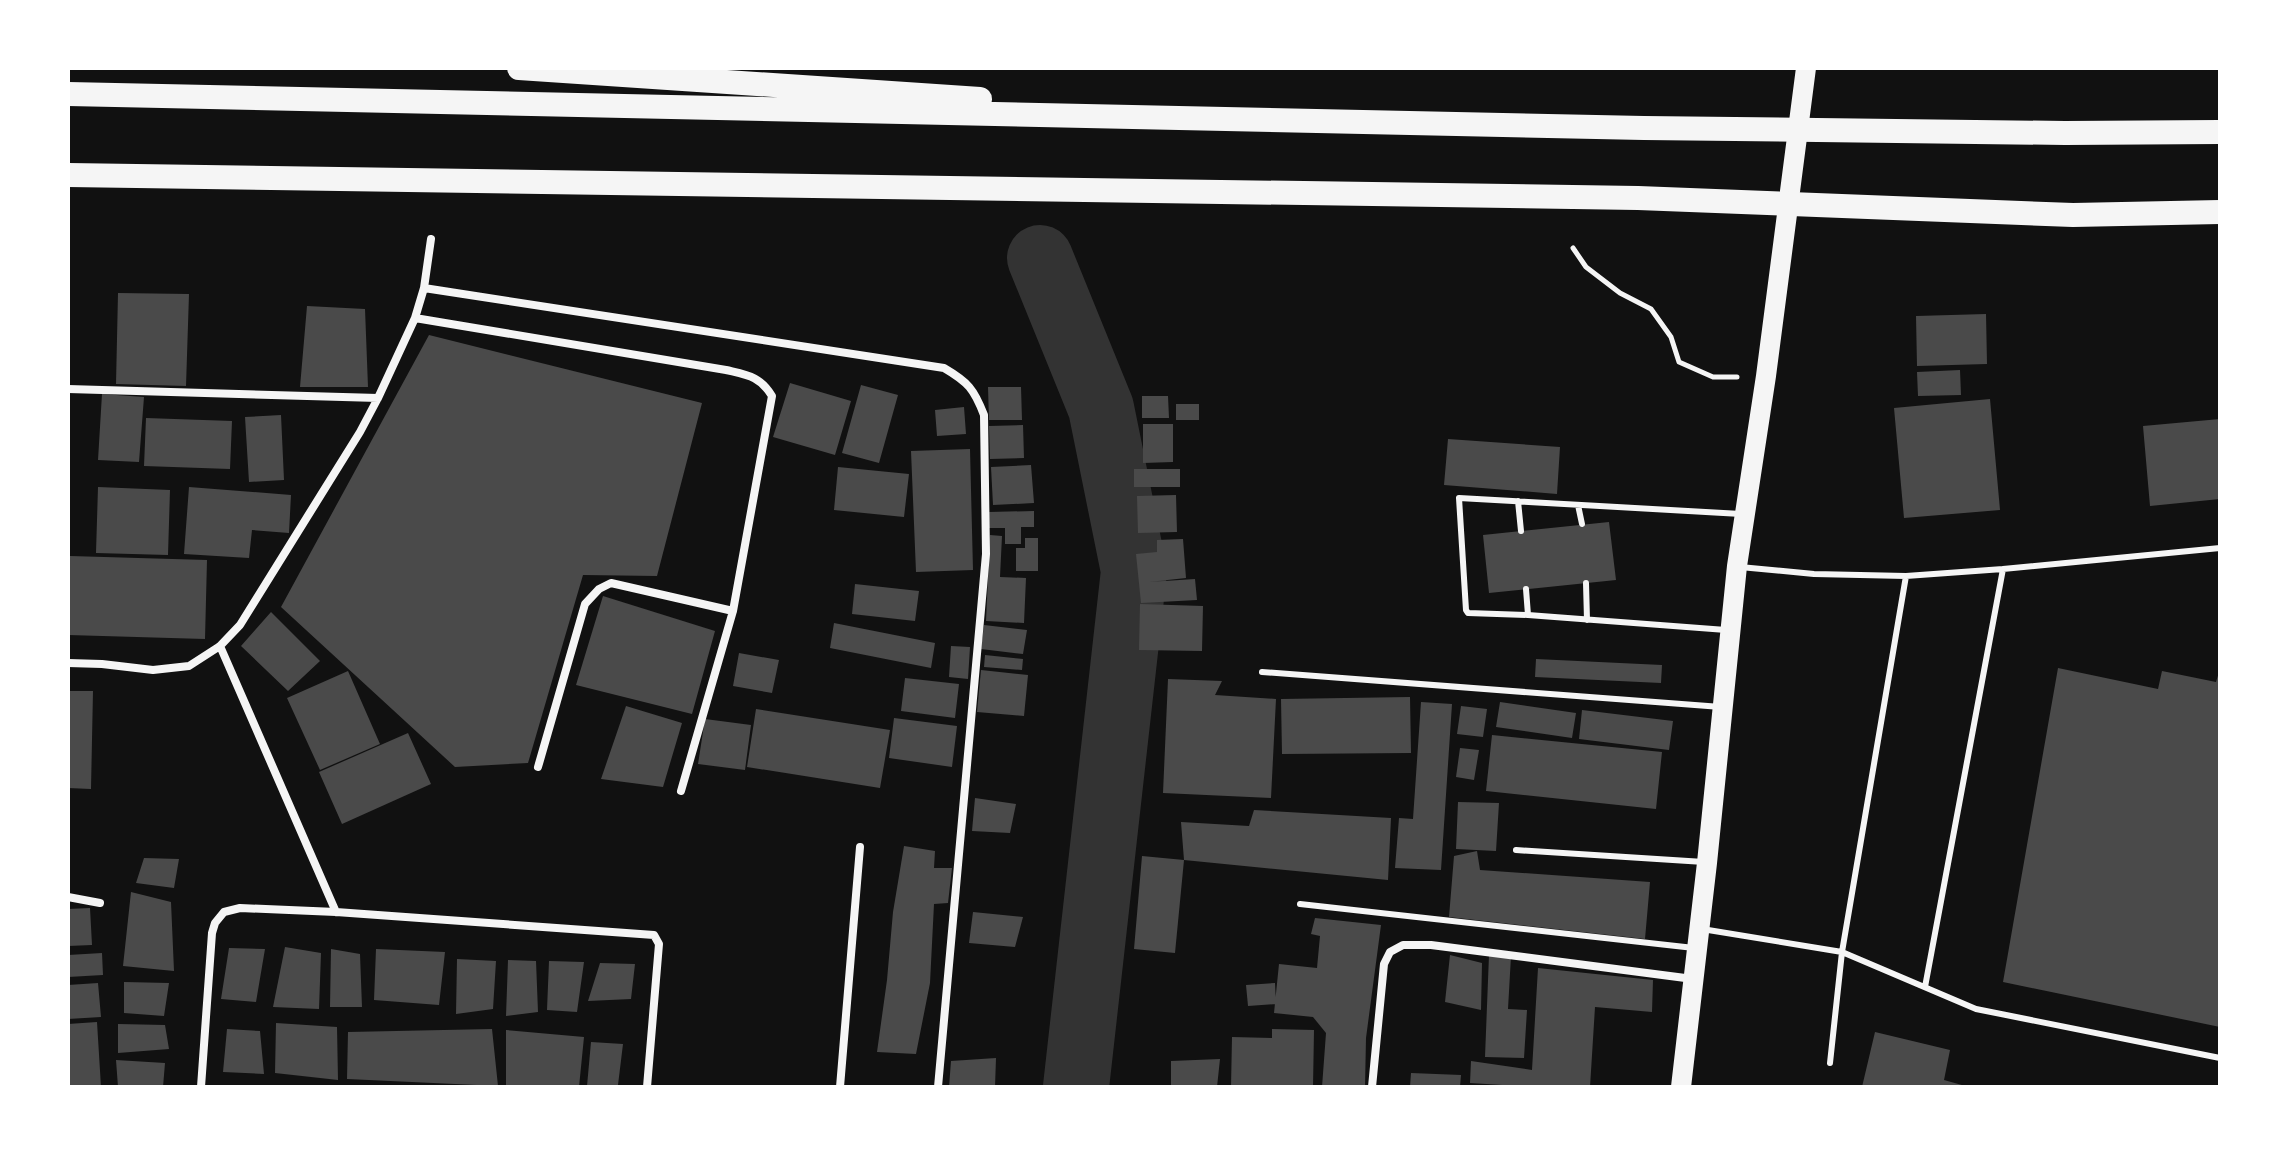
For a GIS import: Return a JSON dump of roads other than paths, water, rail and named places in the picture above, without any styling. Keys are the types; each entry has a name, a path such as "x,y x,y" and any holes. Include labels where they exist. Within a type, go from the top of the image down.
{"highway":[{"path":"519,68 1324,122"},
{"path":"68,94 1644,128 2220,132"},
{"path":"68,175 1638,198 2073,215 2220,212"}],"main road":[{"path":"1681,1087 1737,566 1766,376 1806,68"}],"street":[{"path":"68,663 153,670 189,666 220,646 240,625 378,398 415,318 424,288 431,239"},
{"path":"424,288 944,368 966,381 977,396 984,415 986,554 938,1087"},
{"path":"415,318 726,370 752,376 765,385 772,396 733,611 681,791"},
{"path":"68,389 378,398"},
{"path":"538,767 585,604 599,589 611,583 733,611"},
{"path":"220,646 336,912"},
{"path":"840,1087 860,847"},
{"path":"68,897 100,903"},
{"path":"201,1087 212,933 224,912 240,908 654,935 659,944 647,1087"},
{"path":"1372,1087 1384,964 1390,952 1403,945 1431,945 1694,979"}],"lane":[{"path":"1730,630 1468,613 1459,498 1745,514"},
{"path":"1518,501 1521,531"},
{"path":"1578,505 1582,524"},
{"path":"1737,566 1814,574 1906,576 2220,548"},
{"path":"1925,987 2003,569"},
{"path":"1830,1063 1842,952 1906,576"},
{"path":"1586,583 1587,620"},
{"path":"1526,589 1528,615"},
{"path":"1262,672 1722,707"},
{"path":"1516,850 1707,863"},
{"path":"1300,904 1842,952 1976,1009 2220,1058"}],"waterway":[{"path":"1040,258 1101,408 1134,571 1076,1087"}]}
